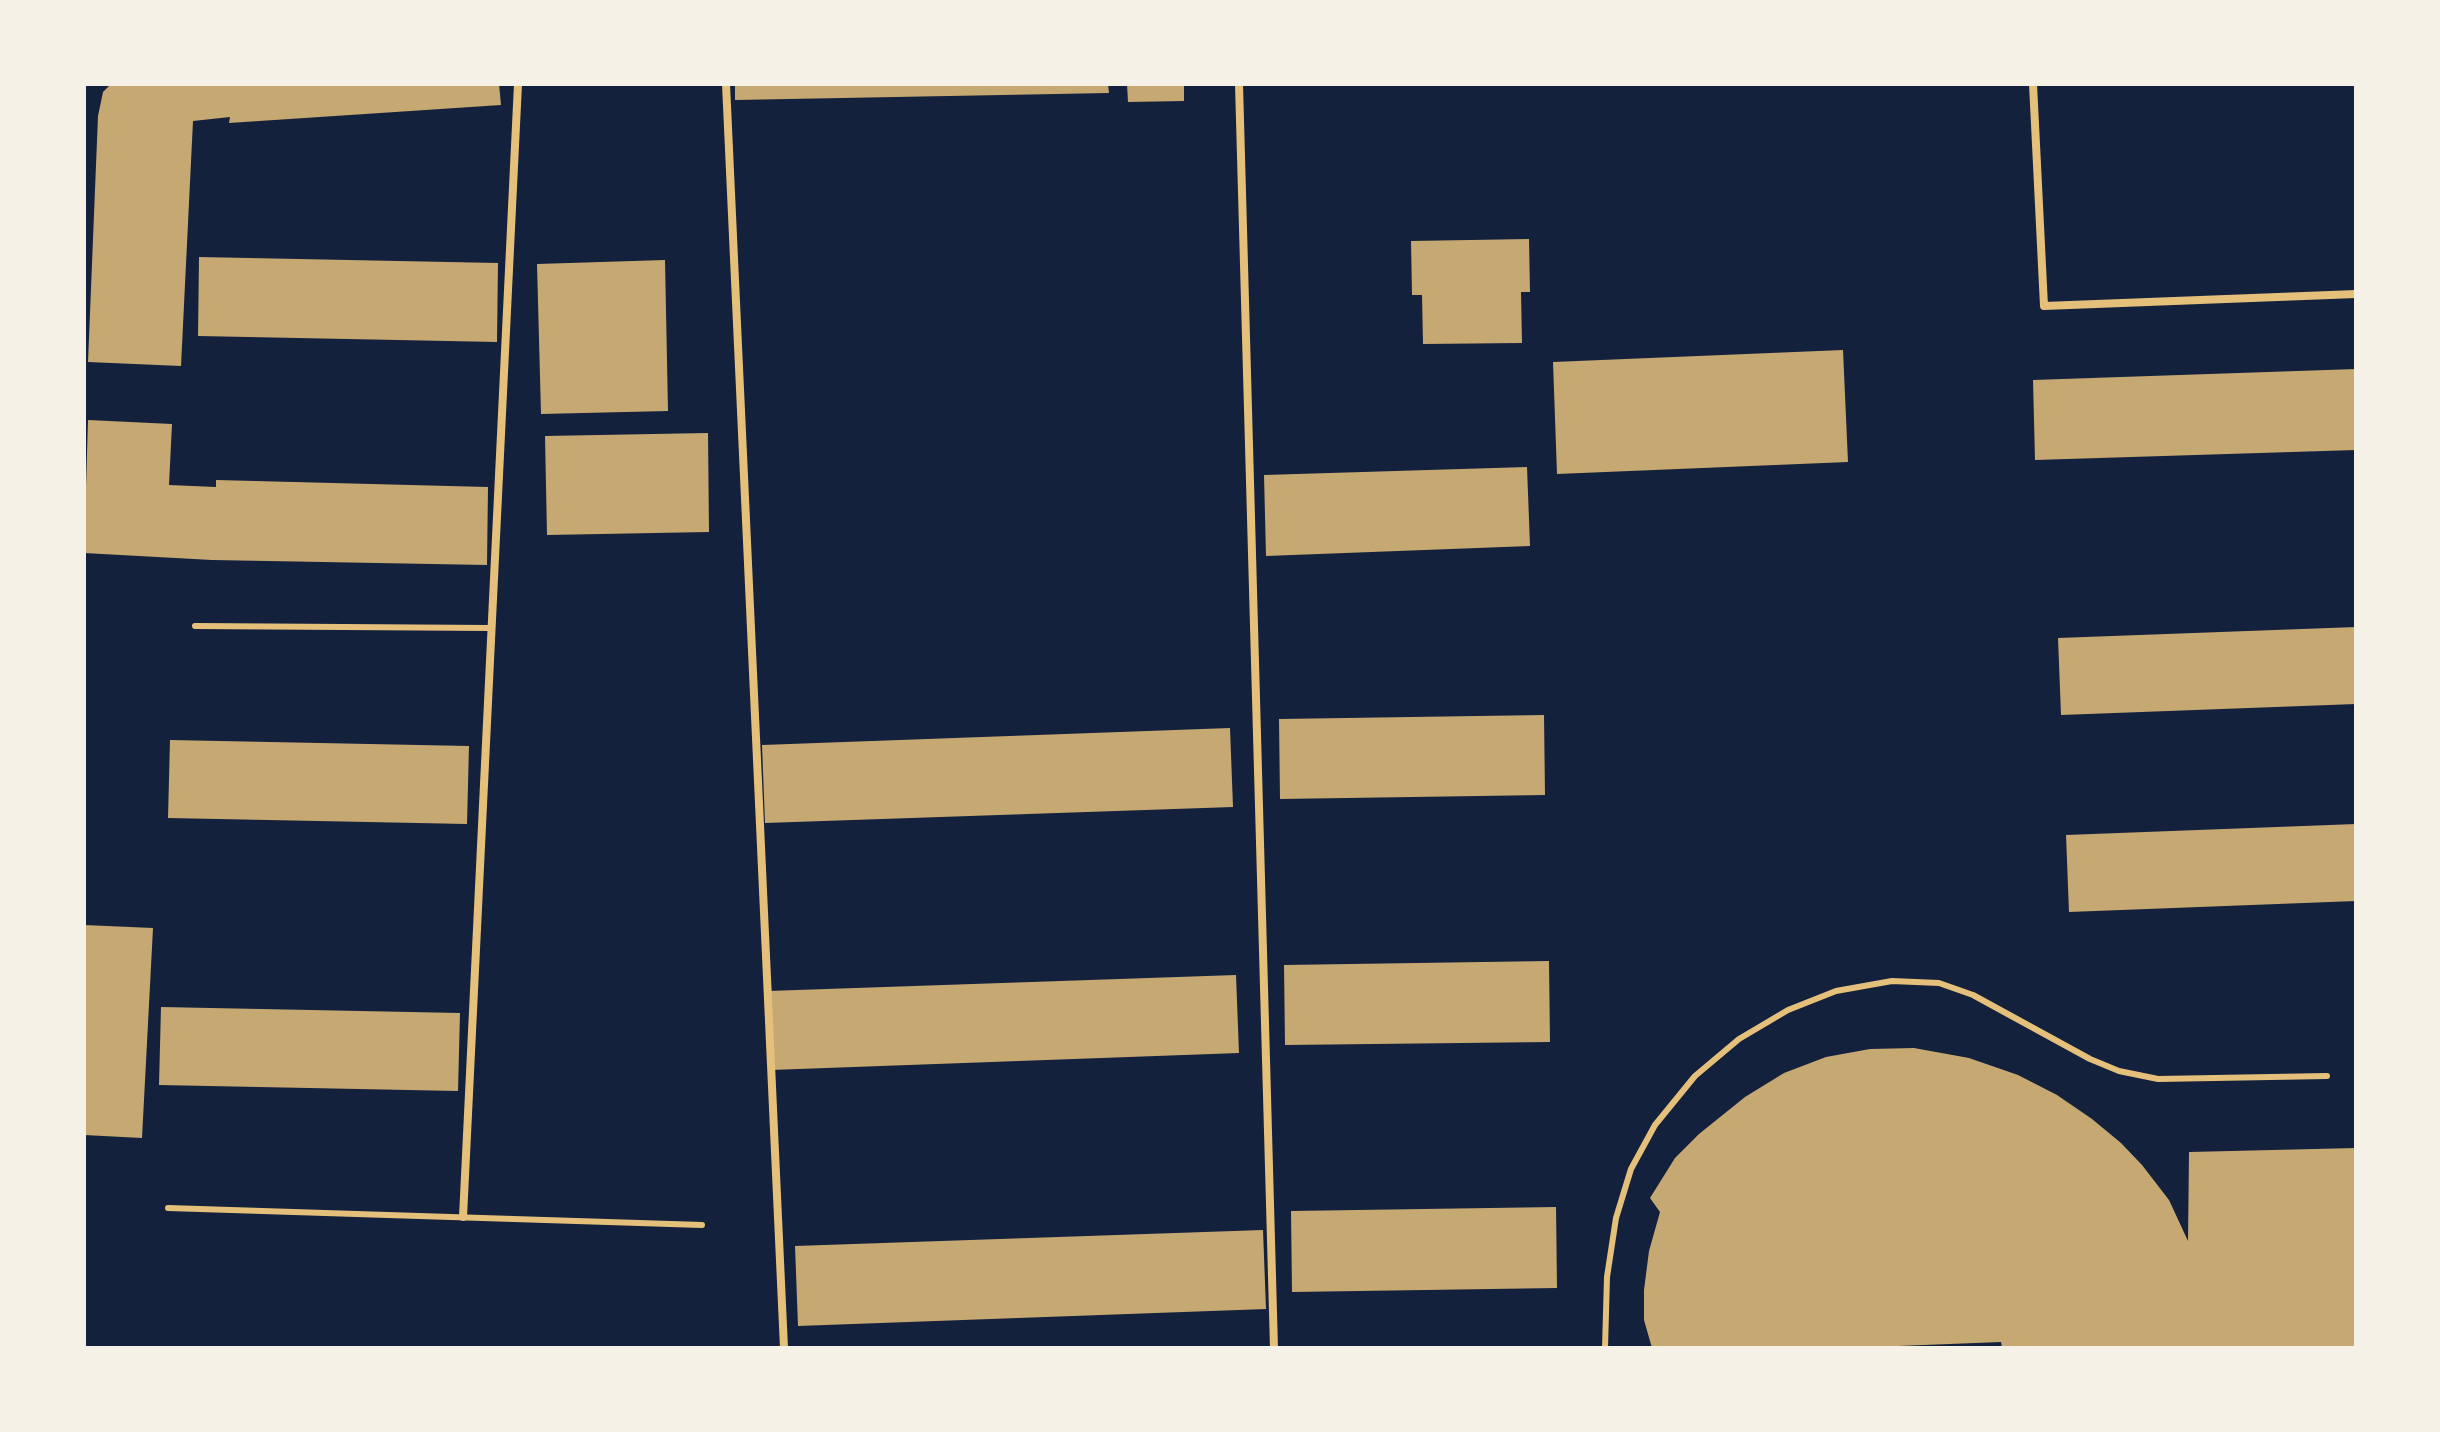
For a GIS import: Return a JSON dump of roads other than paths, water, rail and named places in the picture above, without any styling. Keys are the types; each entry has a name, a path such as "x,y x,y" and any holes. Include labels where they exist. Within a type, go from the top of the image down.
{"street":[{"path":"463,1217 518,84"},
{"path":"726,84 784,1348"},
{"path":"1239,84 1274,1348"},
{"path":"2033,84 2044,306 2356,294"}],"lane":[{"path":"195,626 491,628"},
{"path":"1605,1348 1607,1277 1616,1218 1631,1169 1655,1125 1695,1076 1739,1039 1788,1010 1836,991 1892,981 1939,983 1973,995 2090,1059 2119,1071 2158,1079 2327,1076"},
{"path":"168,1208 702,1225"}]}
